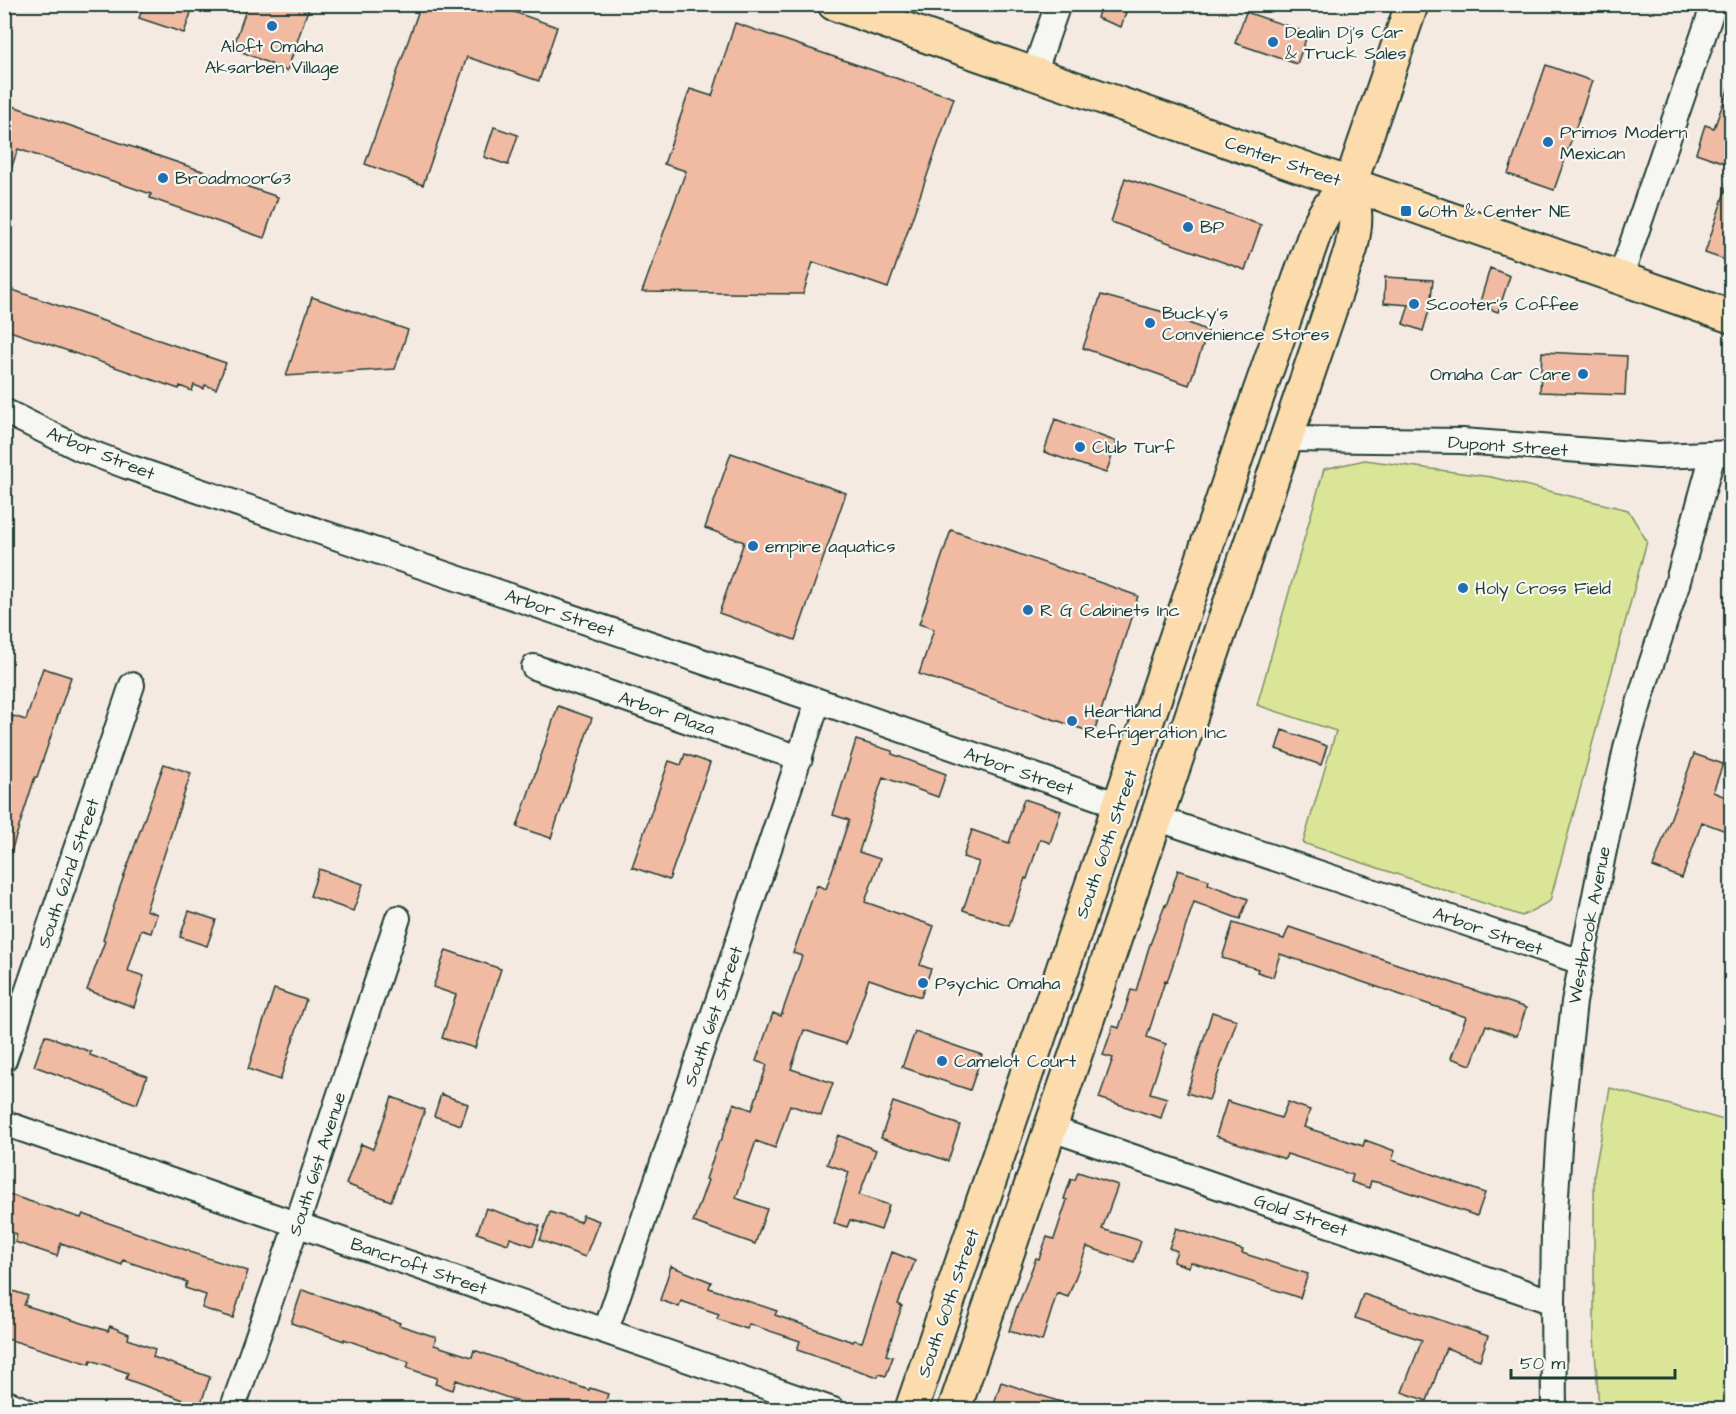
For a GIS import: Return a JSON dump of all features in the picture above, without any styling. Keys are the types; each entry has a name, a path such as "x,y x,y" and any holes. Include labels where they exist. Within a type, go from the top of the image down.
{"main road":[{"name":"Center Street","path":"834,4 1731,316"},
{"name":"South 60th Street","path":"911,1410 1315,233 1322,215 1333,200 1350,185 1412,4"},
{"path":"954,1410 1351,249 1356,227 1356,211 1350,185"},
{"path":"1156,818 1148,806 1145,776 1178,673 1174,643"},
{"path":"1103,970 1095,940 1132,827 1129,816 1119,805"}],"street":[{"path":"1034,73 1058,4"},
{"path":"1620,279 1714,4"},
{"name":"Arbor Street","path":"4,411 81,449 126,466 1119,805"},
{"name":"Dupont Street","path":"1285,439 1462,441 1659,456 1722,454"},
{"name":"Westbrook Avenue","path":"1554,1410 1552,1302 1554,1228 1560,1130 1574,1002 1581,962 1627,744 1676,588 1722,454"},
{"name":"Arbor Plaza","path":"534,667 800,758"},
{"name":"South 62nd Street","path":"4,1060 132,685"},
{"name":"South 61st Street","path":"606,1330 818,701"},
{"name":"Arbor Street","path":"1156,818 1581,962"},
{"name":"South 61st Avenue","path":"232,1410 297,1224 398,918"},
{"name":"Bancroft Street","path":"4,1123 833,1410"},
{"name":"Gold Street","path":"1049,1128 1552,1302"},
{"path":"4,1402 25,1410"}],"green space":[{"path":"1365,460 1491,477 1628,510 1647,541 1550,901 1522,916 1303,843 1336,731 1257,705 1324,469"},
{"path":"1610,1088 1731,1122 1731,1409 1599,1409 1594,1337 1594,1175"}],"building":[{"name":"Aloft Omaha Aksarben Village","path":"144,4 194,4 184,33 139,18"},
{"name":"Aloft Omaha Aksarben Village","path":"248,4 310,4 287,71 233,48"},
{"path":"421,4 491,4 557,27 539,81 467,57 423,185 365,164"},
{"path":"1101,4 1129,4 1121,27 1097,18"},
{"path":"1246,12 1308,33 1297,64 1235,43"},
{"path":"735,23 954,98 888,288 813,262 803,294 642,292 686,171 664,164 690,89 712,96"},
{"path":"1546,65 1592,81 1554,190 1508,174"},
{"path":"1729,87 1731,87 1731,165 1696,153 1705,125 1714,128"},
{"name":"Broadmoor63","path":"4,103 278,197 264,238 150,198 151,194 18,149 7,180 4,179"},
{"path":"494,127 518,135 508,165 484,157"},
{"path":"1125,178 1261,225 1245,270 1111,222"},
{"path":"1728,182 1731,183 1731,262 1705,253"},
{"path":"1490,268 1510,276 1498,312 1479,305"},
{"name":"Scooter's Coffee","path":"1385,277 1433,280 1430,307 1423,331 1403,324 1409,305 1384,303"},
{"path":"4,287 226,363 216,389 205,385 204,389 194,385 192,391 180,386 179,389 4,329"},
{"path":"1101,295 1160,311 1208,331 1189,385 1083,348"},
{"path":"312,297 408,330 395,369 286,376"},
{"name":"Omaha Car Care","path":"1542,352 1627,356 1625,395 1540,392"},
{"name":"Club Turf","path":"1055,419 1117,442 1106,473 1044,452"},
{"path":"731,453 846,493 795,640 719,613 744,542 705,528"},
{"name":"R G Cabinets Inc","path":"951,530 1138,596 1094,733 919,674 934,629 919,624"},
{"path":"43,668 71,677 8,861 4,860 4,771 11,750 4,747 4,723 10,725 13,716 26,720"},
{"path":"558,706 592,718 551,838 517,827"},
{"path":"1282,730 1327,746 1321,765 1276,749"},
{"path":"856,740 892,751 892,754 946,774 938,797 883,777 859,852 880,859 865,902 934,926 920,965 931,969 921,997 869,979 846,1044 804,1030 791,1069 833,1083 821,1116 790,1105 775,1148 756,1141 736,1198 767,1209 755,1244 693,1222 719,1141 721,1141 734,1103 752,1110 767,1065 756,1061 773,1013 781,1016 802,956 793,953 817,885 826,889 849,820 833,815"},
{"path":"685,754 710,763 669,880 632,867 669,761 681,765"},
{"path":"1694,754 1723,764 1713,792 1731,799 1731,833 1702,822 1682,878 1653,867"},
{"path":"164,764 191,773 146,910 157,914 151,933 141,930 128,971 144,976 134,1007 87,990 105,941 103,940 120,887"},
{"path":"1024,799 1061,811 1050,843 1040,839 1009,926 963,910 979,862 963,857 972,830 1009,843"},
{"path":"319,869 363,884 353,911 310,896"},
{"path":"1178,870 1209,880 1208,884 1248,899 1240,919 1194,902 1147,1037 1166,1044 1150,1093 1167,1098 1161,1118 1099,1098 1113,1058 1103,1055 1113,1026 1119,1028 1131,990 1136,991 1149,947"},
{"path":"189,911 216,920 207,946 180,937"},
{"path":"1233,923 1284,939 1289,927 1526,1008 1517,1036 1486,1025 1471,1065 1451,1058 1466,1017 1280,954 1273,977 1257,972 1258,969 1222,958"},
{"path":"446,950 501,969 475,1048 442,1038 456,995 433,987"},
{"path":"274,989 306,1000 280,1080 248,1069"},
{"path":"1212,1012 1237,1020 1209,1100 1187,1093"},
{"name":"Camelot Court","path":"915,1032 982,1055 970,1090 902,1067"},
{"path":"45,1035 147,1076 137,1104 34,1066"},
{"path":"441,1094 468,1104 461,1125 434,1116"},
{"path":"392,1097 425,1110 391,1201 346,1184 361,1144 373,1149"},
{"path":"1227,1101 1281,1118 1288,1102 1310,1110 1304,1127 1363,1146 1365,1140 1395,1151 1392,1160 1485,1193 1477,1216 1384,1184 1371,1181 1369,1188 1351,1182 1353,1175 1287,1154 1285,1159 1216,1136"},
{"path":"893,1102 960,1125 948,1161 881,1138"},
{"path":"838,1135 876,1150 859,1195 889,1205 881,1230 850,1220 847,1227 834,1223 849,1172 827,1164"},
{"path":"1078,1172 1118,1185 1102,1229 1141,1241 1134,1262 1087,1247 1068,1297 1057,1293 1042,1341 1009,1331 1036,1258 1039,1259 1047,1237 1054,1239 1067,1200 1064,1199 1071,1179 1075,1180"},
{"path":"4,1193 81,1218 83,1214 248,1271 233,1318 202,1308 206,1295 185,1288 187,1282 123,1260 122,1265 61,1243 57,1256 15,1242 17,1234 4,1230"},
{"path":"486,1208 540,1226 533,1246 510,1238 508,1244 477,1233"},
{"path":"550,1212 580,1222 583,1215 599,1221 585,1257 540,1240"},
{"path":"1176,1228 1243,1250 1242,1253 1308,1274 1300,1298 1191,1262 1189,1267 1173,1262 1177,1251 1169,1248"},
{"path":"892,1252 915,1261 898,1304 902,1306 886,1355 893,1357 886,1376 879,1374 878,1377 797,1350 800,1341 749,1324 747,1329 717,1319 719,1314 681,1301 679,1307 660,1300 671,1266 711,1282 709,1288 777,1311 775,1315 853,1342 854,1340 862,1342"},
{"path":"4,1288 28,1296 24,1305 108,1331 110,1326 129,1334 128,1339 155,1349 153,1357 210,1377 200,1406 126,1379 128,1373 91,1360 90,1364 4,1338"},
{"path":"302,1290 436,1337 434,1345 472,1357 474,1350 589,1390 590,1388 608,1394 603,1410 533,1410 519,1404 520,1402 456,1380 453,1390 435,1384 437,1378 407,1368 409,1362 291,1323"},
{"path":"1363,1294 1488,1336 1480,1360 1446,1348 1427,1401 1402,1392 1422,1340 1355,1318"},
{"path":"1001,1382 1073,1406 1073,1410 992,1410"}],"place":[{"name":"Aloft Omaha Aksarben Village","path":"272,26"},
{"name":"Dealin Dj's Car & Truck Sales","path":"1273,42"},
{"name":"Primos Modern Mexican","path":"1548,142"},
{"name":"Broadmoor63","path":"163,178"},
{"name":"60th & Center NE","path":"1406,211"},
{"name":"BP","path":"1188,227"},
{"name":"Scooter's Coffee","path":"1414,304"},
{"name":"Bucky's Convenience Stores","path":"1150,323"},
{"name":"Omaha Car Care","path":"1583,374"},
{"name":"Club Turf","path":"1080,447"},
{"name":"empire aquatics","path":"753,546"},
{"name":"Holy Cross Field","path":"1463,588"},
{"name":"R G Cabinets Inc","path":"1028,610"},
{"name":"Heartland Refrigeration Inc","path":"1072,721"},
{"name":"Psychic Omaha","path":"923,983"},
{"name":"Camelot Court","path":"942,1061"}]}
